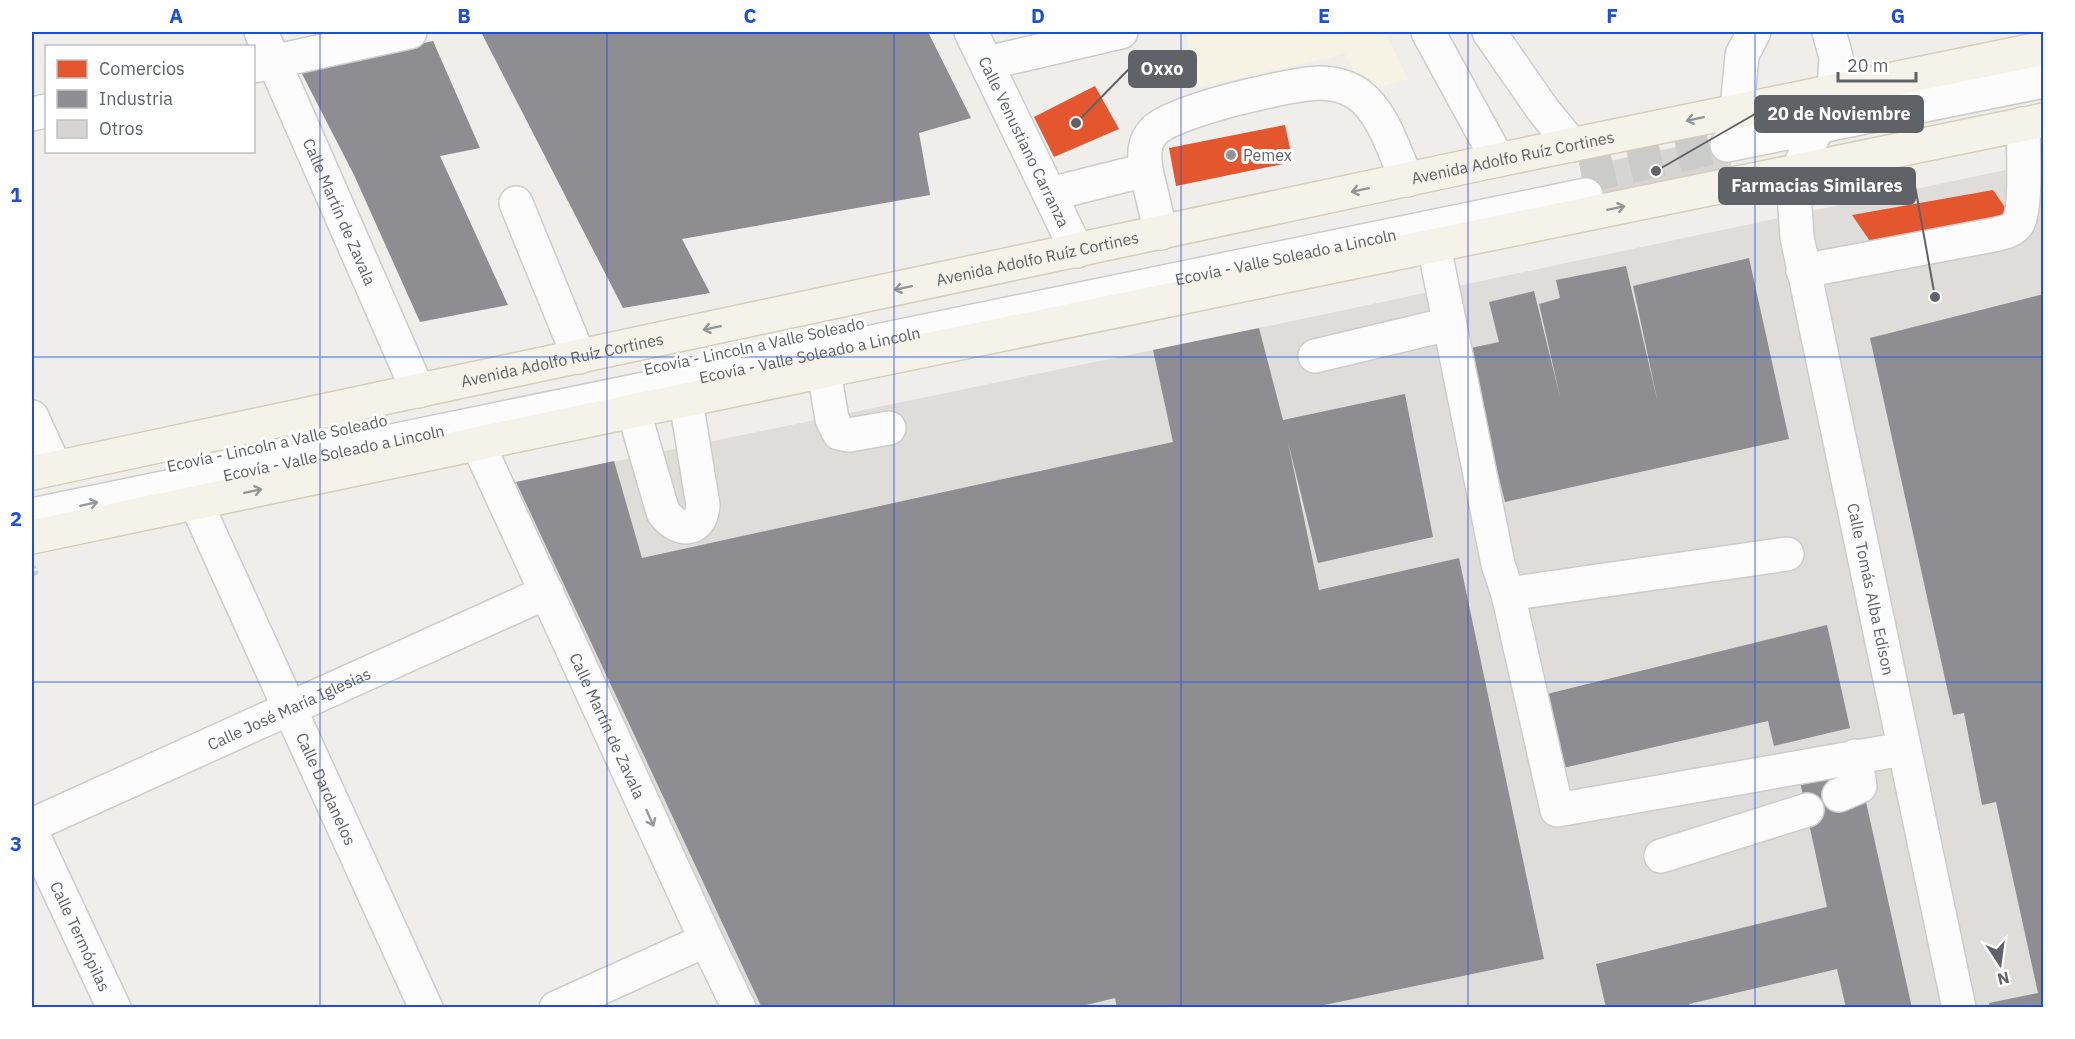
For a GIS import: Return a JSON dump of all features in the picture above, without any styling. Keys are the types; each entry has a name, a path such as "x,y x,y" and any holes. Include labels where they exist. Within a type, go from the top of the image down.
{"main road":[{"name":"Avenida Adolfo Ruíz Cortines","path":"43,471 1498,160 2043,48"},
{"path":"32,537 1434,246 1808,148 2036,115"}],"street":[{"name":"Calle Martín de Zavala","path":"261,32 264,63 418,391"},
{"path":"264,63 410,32"},
{"name":"Calle Venustiano Carranza","path":"971,32 1077,251"},
{"path":"987,63 1121,32"},
{"path":"1428,32 1498,160"},
{"path":"1489,32 1544,110 1572,145"},
{"path":"1737,110 1742,55 1755,32"},
{"name":"Calle Tomás Alba Edison","path":"1828,32 1836,57 1837,71 1834,90 1808,148 1794,193 1797,237 1959,1008"},
{"path":"2037,32 2043,48"},
{"path":"1729,155 1808,148 2043,81"},
{"path":"1161,232 1146,170 1144,149 1155,130 1182,115 1276,89 1320,83 1336,84 1356,93 1378,116 1407,180"},
{"path":"1803,271 1994,235 2014,228 2019,222 2023,203 2036,115"},
{"path":"1050,194 1146,170"},
{"name":"Ecovía - Lincoln a Valle Soleado","path":"32,493 1584,186"},
{"name":"Ecovía - Valle Soleado a Lincoln","path":"32,515 1584,186"},
{"path":"516,203 579,357"},
{"path":"1434,246 1498,564 1508,594 1557,810 1903,749"},
{"path":"1315,356 1449,324"},
{"path":"824,371 832,419 839,433 849,435 889,428"},
{"path":"633,412 663,512 676,526 692,526 703,516 703,505 686,401"},
{"path":"32,417 43,471"},
{"name":"Calle Martín de Zavala","path":"478,444 739,1008"},
{"name":"Calle Dardanelos","path":"196,503 426,1008"},
{"path":"1508,594 1787,554"},
{"name":"Calle José María Iglesias","path":"32,825 547,592"},
{"path":"1839,795 1860,786 1854,756"},
{"path":"1661,856 1807,810"},
{"name":"Calle Termópilas","path":"32,833 114,1008"},
{"path":"556,1008 706,940"}],"shaded area":[{"path":"1186,32 1385,32 1408,79 1365,91 1345,54 1196,88"},
{"path":"2043,162 2043,1007 742,1007 506,484 1259,328"}],"building: Comercios":[{"path":"1095,86 1119,129 1054,157 1034,117"},
{"name":"Pemex","path":"1285,125 1293,162 1176,186 1169,148"},
{"path":"1993,190 2016,223 1876,250 1852,215"}],"building: Industria":[{"path":"481,32 928,32 971,118 919,133 930,195 682,239 710,293 623,308"},
{"path":"433,41 480,148 440,156 508,305 420,322 354,175 300,70"},
{"path":"1749,258 1789,439 1505,502 1466,349 1499,342 1489,302 1534,291 1561,401 1539,304 1560,298 1556,280 1626,266 1658,403 1633,286"},
{"path":"2044,294 2044,1008 1990,1008 1989,1003 2038,993 1996,802 1982,805 1964,713 1953,715 1870,338"},
{"path":"1259,328 1283,420 1405,394 1433,537 1318,563 1288,442 1319,590 1459,558 1544,959 1310,1008 1117,1008 1115,998 1074,1008 762,1008 516,482 614,461 642,558 1173,442 1153,350"},
{"path":"1827,625 1850,728 1774,746 1768,721 1563,768 1547,694"},
{"path":"1834,768 1842,808 1866,802 1912,1008 1846,1008 1837,969 1689,1004 1690,1008 1606,1008 1596,964 1827,907 1799,777"}],"building: Otros":[{"path":"1725,137 1733,174 1587,204 1580,167"}],"tunnel":[{"path":"1582,177 1727,145"}],"place":[{"name":"Oxxo","path":"1076,123"},
{"name":"Pemex","path":"1231,155"},
{"name":"20 de Noviembre","path":"1656,171"},
{"name":"Farmacias Similares","path":"1935,297"}]}
